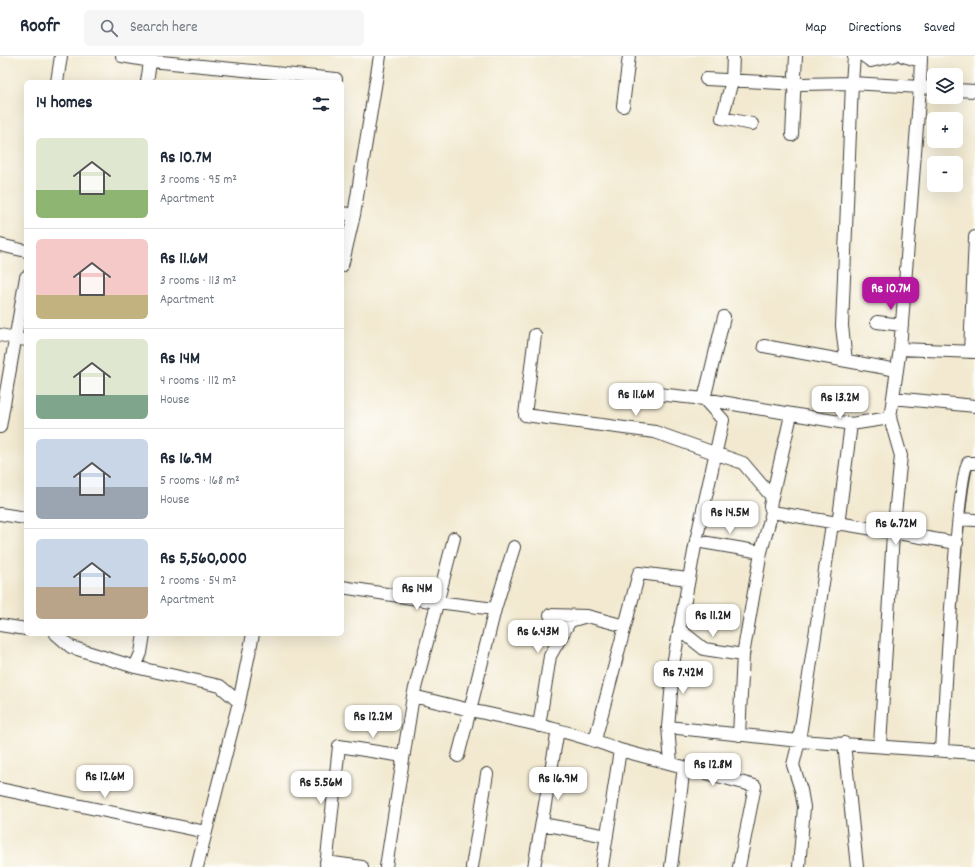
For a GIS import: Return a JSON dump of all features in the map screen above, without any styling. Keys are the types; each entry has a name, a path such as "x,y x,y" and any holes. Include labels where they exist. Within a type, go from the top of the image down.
{"street":[{"path":"57,80 61,56"},
{"path":"122,56 336,79"},
{"path":"344,258 354,215 380,56"},
{"path":"623,106 629,56"},
{"path":"733,56 732,80 722,118 752,124"},
{"path":"792,135 796,56"},
{"path":"846,361 842,326 854,56"},
{"path":"864,56 871,61 893,56"},
{"path":"880,745 893,534 901,456 890,418 900,349 921,59 904,56"},
{"path":"147,80 151,58"},
{"path":"706,79 795,83 852,83 927,88"},
{"path":"963,90 975,91"},
{"path":"344,213 354,215"},
{"path":"900,349 972,352 975,237"},
{"path":"0,245 24,250"},
{"path":"0,427 21,339 24,302"},
{"path":"704,399 724,317"},
{"path":"877,322 902,325"},
{"path":"0,335 21,339"},
{"path":"535,335 525,415 655,432 743,463 772,497"},
{"path":"764,346 897,370"},
{"path":"658,394 704,399 851,424 890,418"},
{"path":"893,398 975,406"},
{"path":"671,764 668,727 674,659 688,579 723,420 704,399"},
{"path":"739,735 743,655 761,552 772,512 770,506 791,415"},
{"path":"799,867 804,807 801,790 793,765 800,741 851,424"},
{"path":"942,750 957,543 964,470 968,462 975,463"},
{"path":"772,512 893,534 957,543"},
{"path":"0,514 24,518"},
{"path":"959,519 975,520"},
{"path":"386,867 413,696 454,538"},
{"path":"696,541 761,552"},
{"path":"458,756 495,609 514,547"},
{"path":"595,740 639,573 688,579"},
{"path":"344,587 437,602 495,609"},
{"path":"550,615 587,616 625,626"},
{"path":"539,726 550,656 570,621 587,616"},
{"path":"0,625 24,630"},
{"path":"679,629 704,649 743,655"},
{"path":"57,636 71,647 135,667 220,686 239,702"},
{"path":"135,667 141,653 144,636"},
{"path":"197,867 239,702 253,636"},
{"path":"413,696 558,730 595,740 620,750 755,786 739,867"},
{"path":"668,727 800,741 975,752"},
{"path":"534,867 558,730"},
{"path":"844,743 856,867"},
{"path":"362,867 326,865 339,746 404,756"},
{"path":"602,867 620,750"},
{"path":"671,867 684,767"},
{"path":"472,867 487,774"},
{"path":"0,789 206,832"},
{"path":"542,824 607,836"}]}
